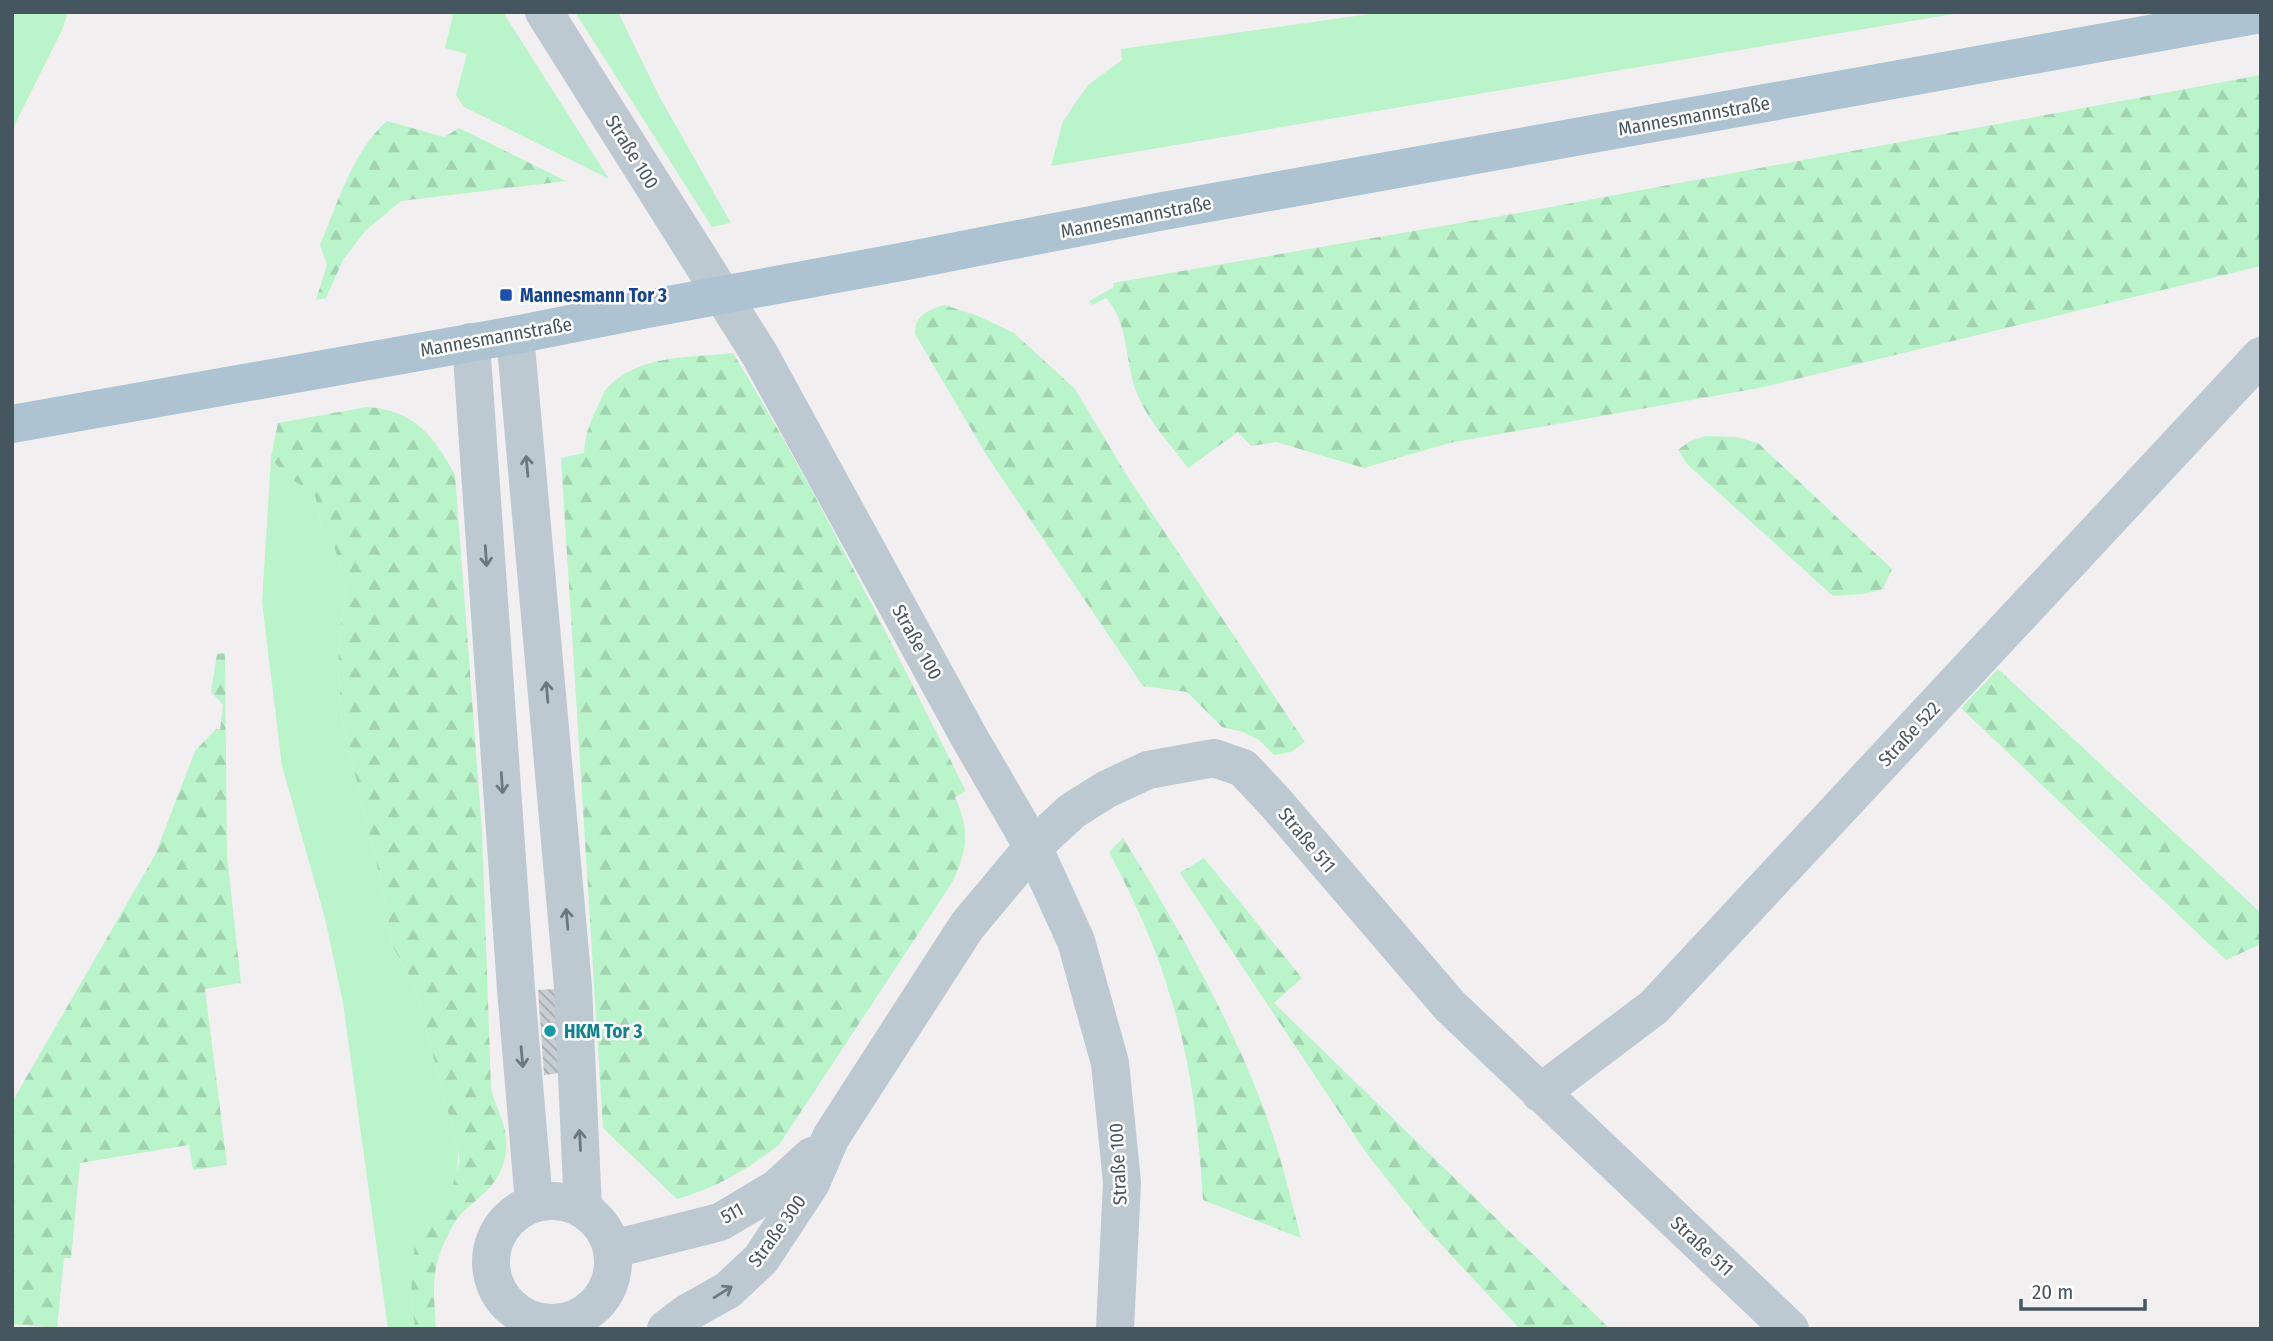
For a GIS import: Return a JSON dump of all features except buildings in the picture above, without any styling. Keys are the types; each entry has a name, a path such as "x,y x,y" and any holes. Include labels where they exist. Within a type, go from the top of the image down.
{"main road":[{"name":"Mannesmannstraße","path":"12,424 515,335 1158,212 2261,14"}],"street":[{"name":"Straße 100","path":"544,12 760,355 969,737 1033,847 1076,941 1110,1063 1122,1182 1115,1329"},
{"path":"515,335 573,987 583,1209"},
{"path":"471,342 516,989 534,1203"},
{"name":"Straße 522","path":"1540,1093 1654,1007 2261,356"},
{"name":"Straße 511","path":"831,1137 967,926 1033,847 1072,811 1107,789 1148,770 1214,758 1243,768 1450,1006 1790,1329"},
{"name":"511","path":"613,1250 720,1222 777,1188 831,1137"},
{"name":"Straße 300","path":"666,1329 687,1313 728,1290 761,1259 811,1183 831,1137"},
{"path":"551,1200 568,1202 583,1209 602,1226 613,1250 614,1267 601,1300 572,1324 515,1320 493,1280 491,1261 494,1242 503,1224 517,1211 534,1203 551,1200"}],"green space":[{"path":"12,12 68,12 62,30 12,130"},
{"path":"444,12 503,12 609,179 464,107 456,95 467,54 445,48 453,15"},
{"path":"575,12 618,12 659,96 731,223 712,227"},
{"path":"1384,12 1965,12 1051,166 1063,121 1088,85 1122,60 1121,49"},
{"path":"2261,75 2261,266 1759,388 1449,443 1364,468 1276,442 1251,446 1238,432 1188,468 1154,424 1138,396 1123,332 1114,308 1106,298 1092,305 1089,301 1114,287 1113,283 1518,213"},
{"path":"387,121 444,137 459,128 566,181 401,201 366,230 343,260 326,298 316,300 327,265 320,245 355,163"},
{"path":"944,305 978,316 1014,333 1075,389 1129,479 1305,742 1291,752 1274,755 1259,740 1243,732 1222,727 1187,692 1143,686 987,456 915,334 920,318 928,311"},
{"path":"733,353 825,515 966,791 955,797 963,820 965,839 962,859 953,881 779,1145 731,1177 677,1199 603,1128 561,458 584,453 588,429 603,394 621,376 651,363"},
{"path":"367,407 398,413 421,428 439,448 455,475 482,831 491,1088 504,1126 506,1142 500,1173 458,1218 441,1251 434,1283 436,1329 415,1329 411,1295 415,1242 453,1184 460,1162 458,1150 415,987 392,945 385,899 342,720 338,667 340,628 347,590 334,546 321,527 314,490 290,478 271,457 278,423"},
{"path":"1706,436 1736,437 1758,443 1892,569 1883,589 1863,594 1833,596 1687,464 1678,450 1690,441"},
{"path":"271,457 290,478 314,490 321,527 334,546 347,590 340,628 338,667 342,720 385,899 392,945 415,987 458,1150 457,1174 411,1295 415,1329 388,1329 343,1003 325,918 282,766 262,602"},
{"path":"225,653 227,855 241,983 205,989 227,1165 193,1170 189,1145 80,1163 71,1258 64,1258 57,1328 12,1324 12,1102 155,855 195,751 216,729 220,730 223,705 211,692 217,654"},
{"path":"1998,669 2261,913 2261,944 2226,960 1961,708"},
{"path":"1123,838 1198,965 1246,1065 1272,1133 1301,1238 1203,1200 1194,1101 1180,1029 1153,946 1109,852"},
{"path":"1204,858 1302,978 1274,1003 1610,1329 1520,1329 1425,1227 1367,1154 1180,873"}],"place":[{"name":"Mannesmann Tor 3","path":"506,295"},
{"name":"HKM Tor 3","path":"550,1031"}]}
